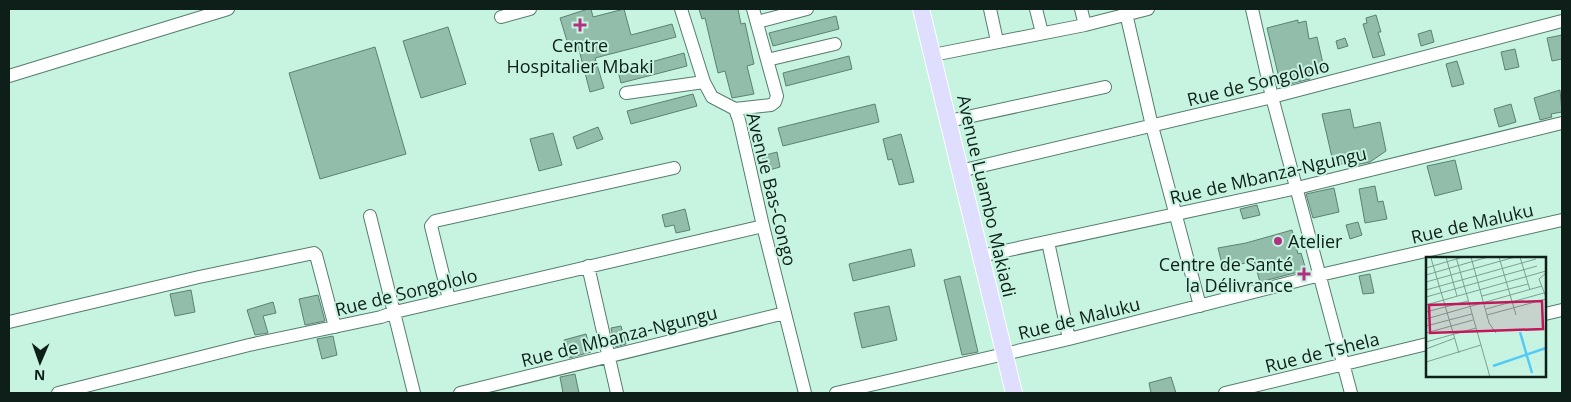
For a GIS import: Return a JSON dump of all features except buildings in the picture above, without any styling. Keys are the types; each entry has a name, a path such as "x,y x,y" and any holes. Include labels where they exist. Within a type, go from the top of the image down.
{"main road":[{"name":"Avenue Luambo Makiadi","path":"921,9 1014,393"}],"street":[{"path":"9,76 228,9"},
{"path":"500,17 530,9"},
{"name":"Avenue Bas-Congo","path":"681,9 704,82 712,96 735,109 739,120 763,226 805,393"},
{"path":"735,109 771,105 775,102 777,96 753,9"},
{"path":"757,22 807,9"},
{"path":"990,9 997,41"},
{"path":"1036,9 1042,33"},
{"path":"1081,9 1085,24"},
{"path":"933,55 1085,24 1126,11 1148,9"},
{"path":"1252,9 1272,96 1352,393"},
{"path":"1126,11 1152,126 1200,306"},
{"name":"Rue de Songololo","path":"960,171 1152,126 1562,21"},
{"path":"767,60 835,44"},
{"path":"626,93 704,82"},
{"path":"949,120 1105,87"},
{"name":"Rue de Mbanza-Ngungu","path":"981,256 1297,188 1562,122"},
{"path":"449,299 431,226 436,221 674,168"},
{"path":"370,216 414,393"},
{"name":"Rue de Maluku","path":"836,393 1004,355 1320,275 1562,220"},
{"name":"Rue de Songololo","path":"58,393 249,346 381,317 449,299 763,226"},
{"path":"1048,242 1069,339"},
{"path":"9,322 199,277 314,253 320,265 336,327"},
{"path":"588,266 617,393"},
{"path":"1546,314 1562,310"},
{"name":"Rue de Mbanza-Ngungu","path":"460,393 785,313"},
{"name":"Rue de Tshela","path":"1225,393 1344,366 1426,344"}],"place":[{"name":"Centre Hospitalier Mbaki","path":"580,25"},
{"name":"Atelier","path":"1278,241"},
{"name":"Centre de Santé la Délivrance","path":"1304,274"}]}
